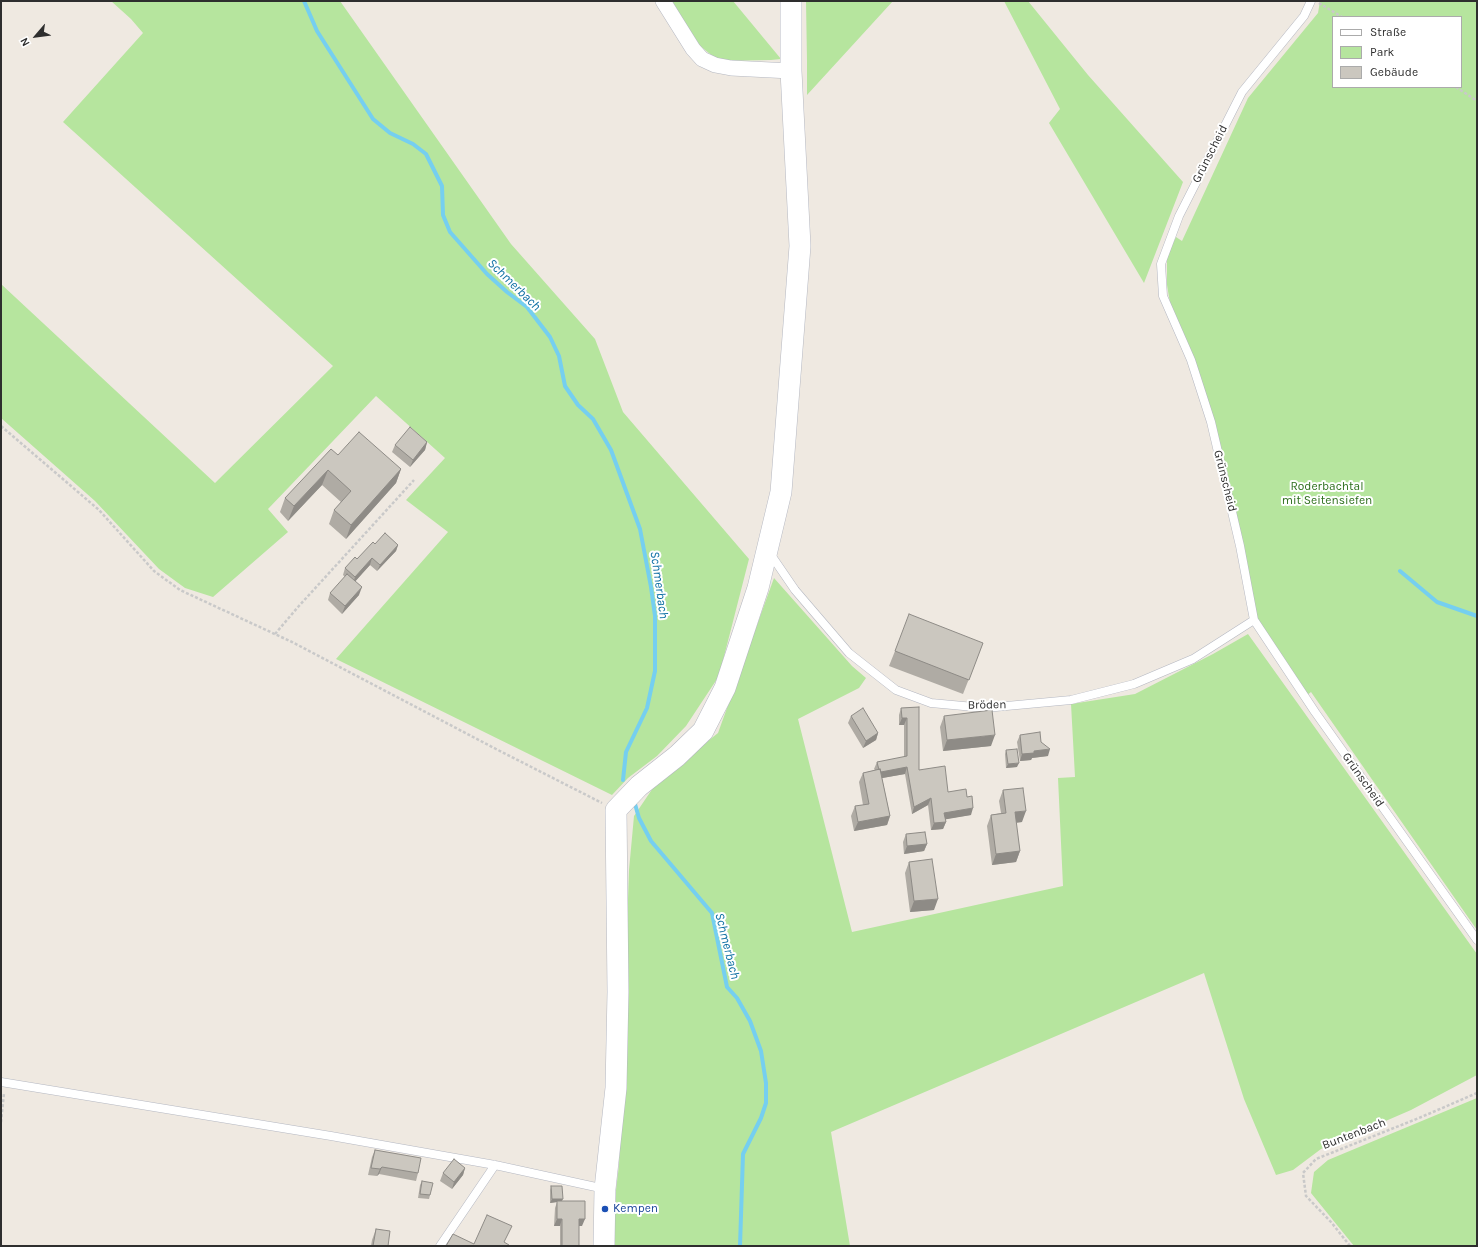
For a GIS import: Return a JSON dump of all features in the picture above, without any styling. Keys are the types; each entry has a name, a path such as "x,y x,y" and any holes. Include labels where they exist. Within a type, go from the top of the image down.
{"street":[{"path":"663,1 693,49 702,60 715,65 731,68 791,71"},
{"path":"604,1246 605,1189 616,1088 618,992 616,810 639,786 677,756 703,731 724,688 758,588 781,492 800,246 791,71 791,1"}],"lane":[{"name":"Grünscheid","path":"1311,1 1304,16 1242,92 1179,216 1161,264 1163,296 1191,360 1211,422 1240,546 1254,620 1315,712 1477,940"},
{"name":"Bröden","path":"767,550 795,590 849,653 896,690 931,703 985,708 1071,700 1134,684 1193,659 1254,620"},
{"path":"3,1082 331,1136 495,1165 605,1189"},
{"path":"440,1246 495,1165"}],"path":[{"path":"1315,1 1340,16"},
{"path":"1458,88 1477,101"},
{"path":"1,426 99,510 154,571 180,590 275,634 496,750 616,810"},
{"path":"275,634 414,480"},
{"path":"1,1122 3,1082"},
{"name":"Buntenbach","path":"1350,1246 1331,1222 1306,1196 1303,1173 1316,1159 1477,1093"}],"green space":[{"path":"111,1 340,1 511,244 595,339 623,412 749,559 719,676 686,726 657,756 628,778 612,795 336,659 448,532 406,500 445,458 376,396 268,509 288,532 213,597 185,588 159,569 95,501 1,418 1,284 215,483 333,366 63,122 143,33 131,19"},
{"path":"671,1 733,1 781,59 719,61 700,46"},
{"path":"806,1 893,1 807,95 807,61"},
{"path":"1004,1 1028,1 1088,75 1183,182 1144,283 1049,123 1060,109"},
{"name":"Roderbachtal mit Seitensiefen","path":"1320,1 1477,1 1477,930 1311,692 1306,696 1257,623 1222,456 1172,315 1167,285 1167,255 1176,237 1182,241 1248,98 1318,13"},
{"path":"774,578 852,666 866,678 859,688 798,719 852,932 1063,886 1058,778 1075,777 1071,704 1135,694 1213,654 1248,634 1477,954 1477,1075 1411,1110 1321,1149 1293,1170 1276,1175 1244,1099 1204,973 831,1132 850,1246 613,1246 614,1207 619,1165 629,870 634,816 657,782 718,733"},
{"path":"1477,1098 1477,1246 1354,1246 1311,1193 1314,1172 1328,1160"}],"building":[{"path":"410,427 427,442 413,460 395,445"},
{"path":"359,432 401,469 351,525 334,510 351,491 328,470 294,506 285,498 331,449 338,455"},
{"path":"385,533 398,545 380,565 372,558 355,577 345,568 355,557 357,559 373,542 375,544"},
{"path":"347,574 362,587 345,606 330,593"},
{"path":"909,614 983,643 969,680 895,651"},
{"path":"919,707 919,770 945,766 948,792 966,789 967,797 972,796 973,808 944,813 946,822 934,823 931,798 914,807 907,767 881,772 877,762 907,756 907,718 902,718 901,708"},
{"path":"863,708 878,733 866,741 851,716"},
{"path":"992,710 995,735 947,740 944,716"},
{"path":"1040,732 1041,742 1050,749 1022,754 1020,735"},
{"path":"1017,749 1019,763 1008,764 1006,750"},
{"path":"880,769 890,816 858,822 855,806 869,804 863,773"},
{"path":"1023,788 1026,811 1015,812 1020,851 996,854 991,815 1006,813 1003,790"},
{"path":"925,832 927,844 907,846 906,834"},
{"path":"932,859 938,899 914,901 909,862"},
{"path":"375,1150 421,1158 418,1173 382,1167 380,1169 371,1168"},
{"path":"454,1159 465,1168 454,1182 443,1173"},
{"path":"422,1181 433,1183 430,1195 420,1194"},
{"path":"551,1186 562,1186 563,1199 552,1199"},
{"path":"557,1201 585,1201 585,1219 579,1219 579,1246 562,1246 562,1219 557,1219"},
{"path":"487,1215 512,1226 504,1242 509,1246 446,1246 453,1234 474,1244"},
{"path":"376,1229 390,1231 388,1246 373,1246"}],"waterway":[{"name":"Schmerbach","path":"304,1 317,31 373,119 390,133 413,144 426,154 442,186 443,215 450,232 487,274 527,307 550,337 559,356 565,386 578,405 593,419 611,450 640,529 655,616 655,671 647,708 626,752 623,780"},
{"path":"1400,571 1437,602 1477,616"},
{"name":"Schmerbach","path":"635,804 639,818 651,841 712,913 727,987 737,998 750,1021 761,1051 766,1083 766,1103 761,1118 743,1154 740,1246"}],"place":[{"name":"Kempen","path":"605,1209"}]}
